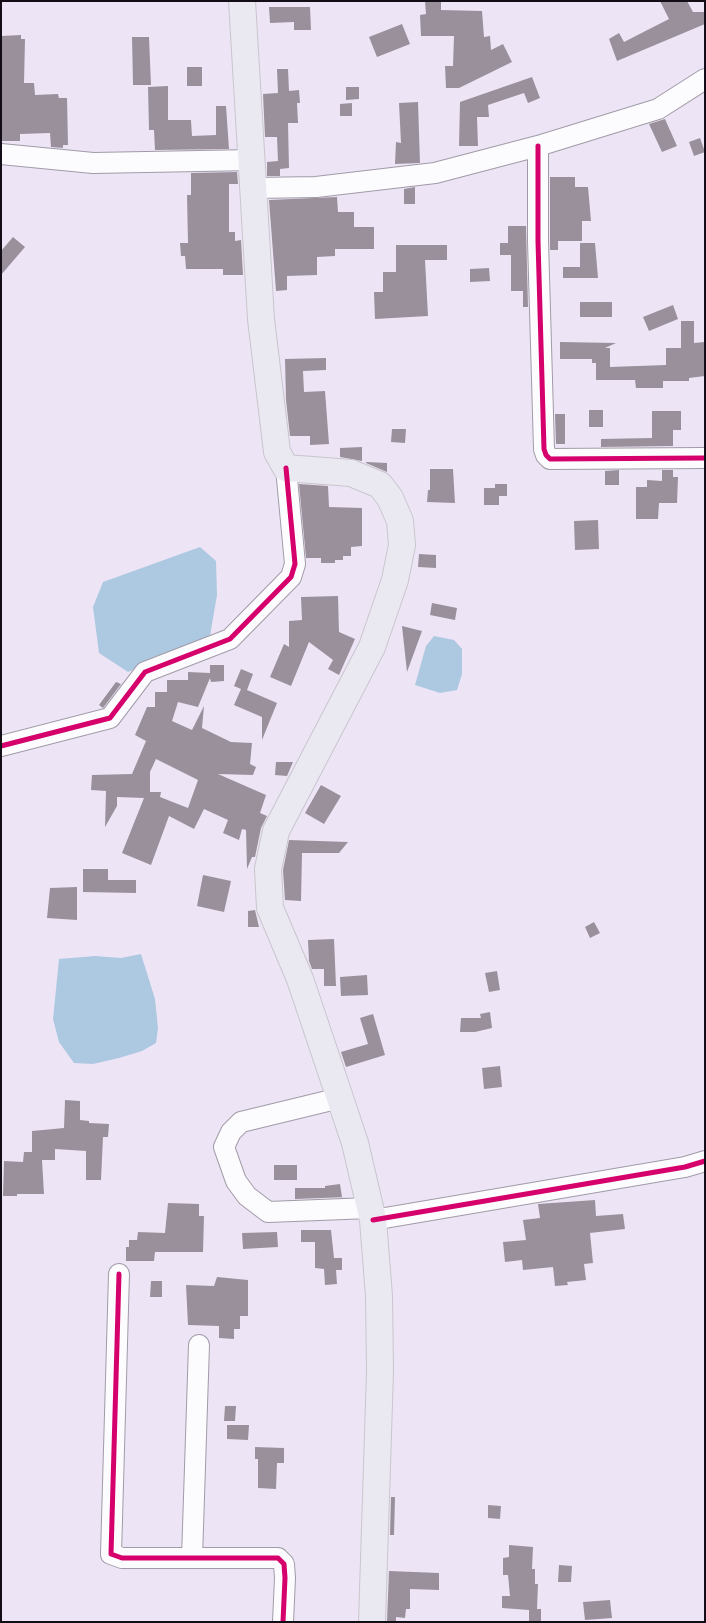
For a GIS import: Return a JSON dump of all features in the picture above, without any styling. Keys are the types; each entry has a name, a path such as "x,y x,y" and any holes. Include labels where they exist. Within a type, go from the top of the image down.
{"main road":[{"path":"242,1 262,319 277,452 286,468 351,473 380,484 390,498 400,521 402,545 395,580 372,647 276,831 268,869 270,908 300,979 355,1142 371,1214 380,1296 380,1372 372,1622"}],"street":[{"path":"255,188 316,187 435,172 538,146 658,109 705,79"},
{"path":"538,146 539,271 544,449 546,455 550,459 705,458"},
{"path":"1,154 93,163 253,160"},
{"path":"1,746 110,718 145,672 230,639 291,577 295,564 286,468"},
{"path":"340,1098 242,1122 231,1132 224,1147 236,1181 247,1196 268,1212 371,1214 685,1167 705,1161"},
{"path":"119,1274 111,1554 122,1558 278,1558 284,1564 283,1622"},
{"path":"192,1558 199,1345"}],"water":[{"path":"200,547 216,561 217,595 210,636 128,672 99,653 93,607 103,582"},
{"path":"434,636 454,640 462,649 462,674 457,690 440,693 415,685 426,646"},
{"path":"141,954 155,999 158,1028 156,1043 142,1051 119,1058 93,1064 74,1063 59,1042 53,1019 59,959 95,956 121,958"}],"building":[{"path":"425,1 441,1 441,10 482,11 484,37 490,36 491,50 503,44 512,62 459,88 446,88 445,66 453,66 454,36 421,36 420,15 426,14"},
{"path":"660,1 687,1 693,12 705,12 705,24 617,61 609,39 619,33 624,42 669,19"},
{"path":"269,7 310,7 311,30 294,30 294,22 270,23"},
{"path":"402,24 410,44 377,57 369,37"},
{"path":"21,35 21,39 25,39 24,83 34,83 35,95 58,94 59,98 67,98 68,145 63,145 63,148 51,147 50,133 20,134 20,141 1,141 1,36"},
{"path":"132,37 149,37 151,85 133,85"},
{"path":"187,67 202,67 202,86 187,86"},
{"path":"277,69 288,69 289,91 299,90 300,103 297,103 298,123 288,123 289,168 280,169 280,176 267,176 267,162 278,161 277,137 265,137 263,94 278,93"},
{"path":"532,77 540,98 528,103 524,93 488,105 489,117 477,117 478,146 459,146 460,102"},
{"path":"168,86 168,120 191,120 192,136 216,135 216,106 226,106 229,149 155,150 154,130 149,130 148,87"},
{"path":"346,87 359,87 359,99 346,100"},
{"path":"418,102 420,163 395,164 396,142 401,143 399,103"},
{"path":"352,103 352,116 340,116 340,104"},
{"path":"665,119 677,146 662,152 649,124"},
{"path":"700,138 705,152 694,156 689,142"},
{"path":"237,172 238,184 229,184 229,232 235,232 235,241 241,240 243,275 223,275 223,269 186,269 185,256 181,256 180,243 188,243 187,195 191,195 191,173"},
{"path":"550,177 575,177 575,187 588,187 591,221 582,221 582,241 558,241 558,250 550,250"},
{"path":"415,187 415,204 404,204 404,189"},
{"path":"337,197 338,212 354,212 354,227 374,227 374,249 335,249 335,256 317,257 317,275 287,276 287,290 276,291 269,200"},
{"path":"508,226 526,226 528,307 523,307 523,291 511,291 511,255 500,255 500,243 508,243"},
{"path":"13,237 25,247 1,275 1,251"},
{"path":"580,243 595,243 598,278 563,278 563,267 580,267"},
{"path":"396,245 447,245 447,260 425,260 428,316 375,319 374,292 383,292 383,272 396,272"},
{"path":"489,268 490,281 470,282 470,269"},
{"path":"580,302 612,302 612,317 580,317"},
{"path":"673,305 678,319 649,331 643,317"},
{"path":"681,321 694,321 694,343 705,342 705,376 689,378 689,381 663,381 663,388 636,388 635,380 596,380 596,363 592,363 592,359 560,359 560,342 616,343 605,348 610,348 610,367 666,365 666,348 681,348"},
{"path":"326,358 326,370 303,371 304,392 325,391 329,444 310,445 310,436 290,436 286,400 285,359"},
{"path":"589,410 603,410 603,427 589,427"},
{"path":"652,411 681,411 681,430 673,430 673,446 601,447 601,439 652,438"},
{"path":"555,414 565,414 565,444 556,444"},
{"path":"392,429 406,429 405,443 391,442"},
{"path":"362,447 362,461 340,457 340,448"},
{"path":"366,463 387,463 387,472"},
{"path":"430,469 453,469 455,503 427,502 428,490 430,490"},
{"path":"619,470 619,485 605,485 605,471"},
{"path":"662,470 673,470 673,477 678,477 677,503 659,503 658,519 636,519 636,487 647,487 647,480 662,481"},
{"path":"299,484 328,486 329,507 362,508 362,546 351,547 351,556 343,556 343,560 335,560 335,563 321,563 321,558 306,558"},
{"path":"495,484 507,484 507,496 499,496 499,505 484,505 484,488 495,488"},
{"path":"598,520 599,549 575,550 574,521"},
{"path":"419,554 436,555 436,568 418,567"},
{"path":"338,596 339,632 355,639 339,675 328,669 333,660 309,642 291,686 270,677 284,644 289,647 289,621 302,620 301,597"},
{"path":"432,603 457,608 455,620 430,615"},
{"path":"402,626 422,631 407,672"},
{"path":"210,665 224,665 224,681 211,682 210,678 198,707 178,702 172,721 192,730 204,706 202,728 231,742 252,743 250,764 256,767 253,775 218,774 266,795 260,813 267,816 261,828 255,857 252,857 247,869 246,830 242,829 239,840 223,833 228,820 204,809 194,829 169,816 151,865 122,853 144,798 117,797 117,806 105,827 106,791 91,790 92,775 132,774 146,741 135,735 147,707 155,707 155,692 167,692 167,680 188,680 188,672 210,673","holes":["156,759 198,780 188,808 160,797 161,792 150,792 150,772"]},
{"path":"241,669 253,674 247,690 277,703 262,740 262,717 234,705 241,689 234,686"},
{"path":"116,682 121,684 103,708 99,705"},
{"path":"276,762 293,762 287,776 275,775"},
{"path":"321,785 341,796 324,824 305,813"},
{"path":"289,840 348,842 339,853 302,853 301,901 285,900 283,870"},
{"path":"83,869 108,869 108,880 136,880 136,893 83,892"},
{"path":"203,875 231,881 224,912 197,906"},
{"path":"77,887 77,920 47,918 50,888"},
{"path":"255,910 259,927 248,927 248,911"},
{"path":"594,922 600,933 590,938 585,927"},
{"path":"334,939 336,986 324,986 324,969 312,969 309,961 308,940"},
{"path":"497,971 500,990 489,992 485,973"},
{"path":"367,975 368,995 341,996 340,977"},
{"path":"490,1012 492,1028 475,1032 460,1032 461,1018 481,1018 480,1014"},
{"path":"373,1014 385,1055 346,1067 341,1052 368,1044 360,1018"},
{"path":"500,1066 502,1087 484,1089 482,1068"},
{"path":"65,1100 80,1101 80,1120 89,1121 89,1123 109,1124 108,1137 103,1137 101,1180 86,1180 86,1151 55,1149 55,1160 42,1160 44,1194 3,1196 4,1161 23,1162 24,1152 32,1152 32,1131 64,1128"},
{"path":"274,1165 297,1165 297,1180 274,1180"},
{"path":"340,1184 342,1197 348,1197 295,1199 295,1188 325,1188 325,1186"},
{"path":"595,1200 596,1216 623,1214 625,1229 590,1233 593,1263 584,1264 586,1280 567,1282 568,1285 555,1286 553,1267 523,1270 522,1260 505,1262 503,1242 526,1240 523,1220 540,1218 538,1204"},
{"path":"168,1203 199,1204 199,1216 204,1216 203,1252 155,1252 154,1261 126,1261 126,1247 129,1247 129,1240 137,1240 138,1232 165,1233"},
{"path":"301,1230 331,1230 334,1258 342,1258 342,1270 336,1270 337,1284 325,1285 324,1269 315,1268 315,1242 301,1242"},
{"path":"277,1232 278,1247 243,1249 242,1233"},
{"path":"217,1277 248,1280 248,1316 240,1316 240,1329 234,1329 234,1339 219,1338 219,1326 188,1325 186,1285 214,1286"},
{"path":"151,1281 162,1281 162,1297 150,1297"},
{"path":"225,1406 236,1406 235,1421 224,1421"},
{"path":"227,1425 249,1425 248,1440 227,1439"},
{"path":"255,1447 284,1448 284,1463 277,1463 276,1489 258,1488 258,1459 255,1459"},
{"path":"391,1497 395,1497 394,1535 390,1535"},
{"path":"488,1505 501,1506 500,1519 488,1518"},
{"path":"509,1545 533,1547 532,1569 535,1569 535,1584 538,1584 537,1609 541,1609 541,1622 529,1622 529,1610 502,1608 502,1596 510,1596 508,1575 503,1575 503,1558 509,1557"},
{"path":"559,1565 572,1566 571,1582 558,1582"},
{"path":"389,1571 439,1573 439,1590 410,1589 410,1609 406,1609 405,1618 396,1617 396,1622 387,1622"},
{"path":"610,1600 612,1618 585,1620 583,1602"}],"cycle path":[{"path":"538,146 538,241 544,449 546,455 550,459 705,458"},
{"path":"1,746 110,718 145,672 230,639 291,577 295,564 286,468"},
{"path":"373,1220 685,1167 705,1161"},
{"path":"119,1274 111,1554 122,1558 278,1558 284,1564 283,1622"}]}
